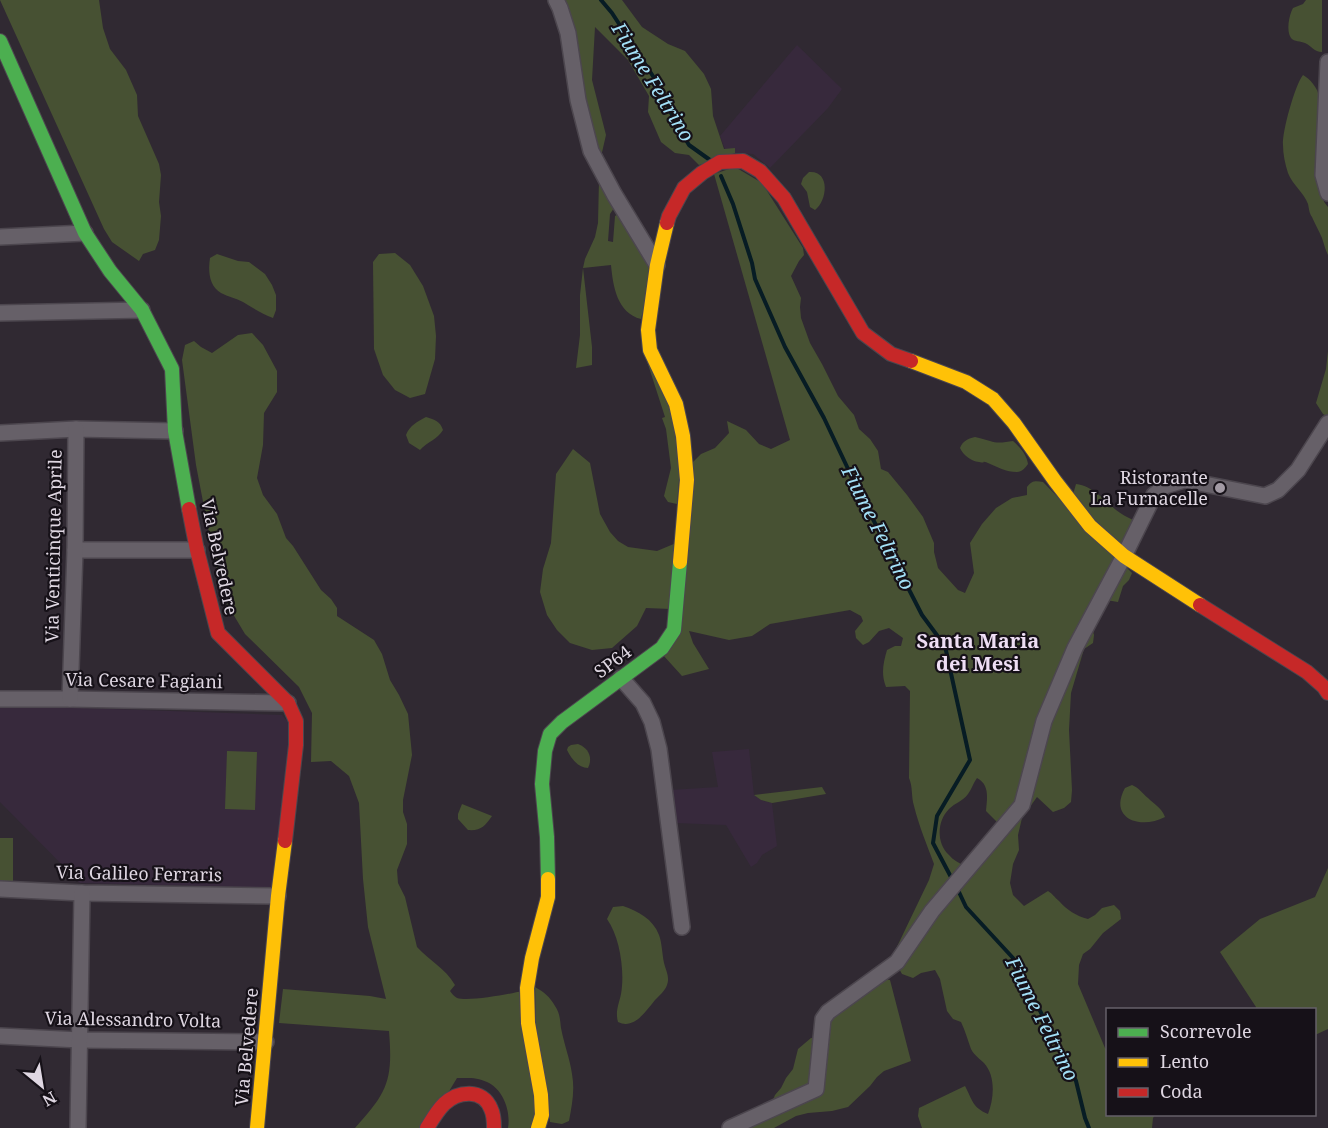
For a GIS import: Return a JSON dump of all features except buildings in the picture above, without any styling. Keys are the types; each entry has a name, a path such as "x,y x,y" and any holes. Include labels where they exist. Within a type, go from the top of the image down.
{"street":[{"path":"556,0 568,33 578,100 591,151 657,265"},
{"name":"Via Belvedere","path":"0,41 85,233 110,271 142,310 172,369 175,431 197,550 218,633 288,703 296,720 296,745 278,896 257,1128"},
{"path":"1328,62 1323,175 1328,193"},
{"name":"SP64","path":"538,1128 542,1115 541,1095 528,1023 527,988 532,958 548,897 547,837 542,784 545,751 550,734 562,722 662,648 674,630 687,480 676,404 650,350 648,330 657,265 669,216 684,188 720,162 743,160 760,171 784,198 863,333 891,354 966,382 993,399 1014,423 1054,481 1090,526 1124,556 1307,672 1328,693"},
{"path":"0,237 85,233"},
{"path":"0,313 142,310"},
{"path":"730,1128 816,1089 823,1019 828,1012 897,962 932,911 1022,805 1044,721 1075,648 1154,495 1165,486 1184,480 1265,496 1278,490 1298,470 1328,423"},
{"path":"0,433 76,429 175,431"},
{"name":"Via Venticinque Aprile","path":"70,699 76,429"},
{"path":"75,550 197,550"},
{"path":"621,678 643,703 652,722 659,749 682,927"},
{"name":"Via Cesare Fagiani","path":"0,699 288,703"},
{"name":"Via Galileo Ferraris","path":"0,889 82,893 278,896"},
{"path":"78,1128 82,893"},
{"name":"Via Alessandro Volta","path":"0,1036 80,1040 266,1042"},
{"path":"427,1128 444,1104 456,1096 467,1093 479,1094 489,1103 495,1118 494,1128"}],"shaded area":[{"path":"797,45 842,89 828,108 770,168 753,154 735,153 725,149 720,136"},
{"path":"0,705 282,715 291,725 272,888 80,883 0,802"},
{"path":"749,749 754,795 772,803 777,846 762,855 751,867 726,825 676,823 670,790 718,787 712,752"}],"green space":[{"path":"0,0 99,0 103,28 110,49 126,70 137,95 138,116 159,164 161,175 159,240 155,250 143,254 139,261 112,242 104,229"},
{"path":"559,0 622,0 642,27 668,44 685,51 704,74 711,89 713,116 724,149 735,148 735,153 699,165 689,155 675,153 661,142 648,112 649,96 628,60 595,27 592,80 606,135 600,161"},
{"path":"1306,0 1322,0 1322,52 1294,40 1289,35 1293,8 1303,4"},
{"path":"1303,75 1313,84 1319,97 1317,176 1322,198 1328,207 1328,255 1308,204 1288,173 1283,148 1293,98"},
{"path":"735,167 762,183 803,248 804,255 791,276 801,298 801,318 810,343 838,396 854,415 859,429 878,451 881,469 888,472 923,517 934,543 938,568 958,590 965,593 974,573 970,543 982,524 996,508 1012,498 1027,495 1027,487 1036,481 1043,482 1132,573 1123,586 1118,602 1106,600 1092,627 1093,643 1084,649 1071,693 1069,730 1071,802 1064,808 1053,812 1037,797 1022,818 1018,835 1019,850 1013,864 1010,883 1013,895 1024,906 1048,891 1069,910 1088,919 1102,908 1114,905 1120,911 1121,919 1103,933 1083,954 1079,965 1078,984 1106,1049 1106,1116 1154,1116 1152,1128 922,1128 918,1116 919,1108 965,1086 976,1106 988,1114 993,1088 991,1074 971,1049 961,1022 953,1019 947,1011 940,979 935,970 921,973 913,978 902,974 893,955 929,880 934,864 916,813 909,778 910,691 905,686 886,687 883,678 887,650 901,646 903,638 889,628 879,631 863,645 856,638 855,631 863,621 861,616 850,610 770,624 752,636 729,640 689,631 693,643 709,669 682,676 663,655 688,467 701,454 715,448 729,433 727,421 746,430 759,444 771,449 790,440 714,174","holes":["977,778 984,784 987,792 986,811 999,824 965,866 952,858 945,850 940,838 940,826 945,814 966,796"]},
{"path":"809,172 821,176 825,186 822,200 815,210 810,207 807,192 801,184"},
{"path":"599,180 614,208 610,214 608,241 613,242 615,216 619,214 654,266 641,319 633,316 621,305 615,290 611,265 583,268 598,223"},
{"path":"395,253 410,265 423,286 434,316 435,359 425,394 410,398 395,390 383,375 374,349 373,262 379,254"},
{"path":"217,254 249,262 265,274 276,295 276,310 273,318 217,290 210,278 209,268 210,258"},
{"path":"583,268 592,365 576,368 580,335"},
{"path":"252,333 263,345 277,371 277,392 264,413 263,445 257,478 263,495 277,514 286,538 321,590 337,608 337,616 374,640 382,654 390,680 408,714 412,755 403,800 403,812 407,824 407,844 397,870 398,883 405,897 417,947 451,979 455,985 450,991 457,998 499,996 522,991 538,1107 532,1128 508,1128 505,1101 493,1085 483,1080 457,1078 427,1128 355,1128 375,1105 386,1084 390,1062 389,1031 279,1023 283,989 386,999 368,927 359,803 349,776 331,761 311,762 312,713 299,687 245,634 224,599 213,554 196,465 182,360 185,345 194,341 212,353 238,335"},
{"path":"1328,351 1328,417 1323,414 1316,403 1326,369"},
{"path":"645,355 683,434 677,504 668,502 664,496 671,468 666,429 662,418 665,417"},
{"path":"426,417 437,421 443,430 420,450 409,443 406,435 412,426"},
{"path":"975,437 996,442 1013,441 1023,451 1028,464 1020,471 1013,472 970,459 960,448 966,441"},
{"path":"573,449 590,463 600,514 618,541 628,547 657,551 676,543 671,609 646,608 637,626 612,648 592,650 570,643 547,615 540,592 543,569 551,543 556,474"},
{"path":"1076,484 1093,490 1133,520 1121,546 1072,498"},
{"path":"578,744 589,754 588,768 578,764 567,750 571,745"},
{"path":"227,751 257,752 255,810 225,809"},
{"path":"1132,785 1158,806 1165,817 1156,821 1137,822 1124,814 1121,799 1125,788"},
{"path":"822,787 826,794 772,803 754,795"},
{"path":"462,804 492,816 482,827 468,830 458,819"},
{"path":"0,838 13,838 13,881 0,881"},
{"path":"1328,868 1328,1029 1316,1035 1316,1008 1256,1008 1220,952 1260,919 1315,897"},
{"path":"623,906 644,916 653,924 661,941 668,979 665,989 644,1014 624,1024 618,1022 617,1014 622,985 622,965 615,935 607,919 613,907"},
{"path":"876,978 890,980 911,1061 884,1071 848,1107 796,1116 774,1128 741,1128 772,1102 793,1069 798,1049 811,1038 817,1038 832,1014"},
{"path":"535,987 549,997 558,1011 571,1068 573,1098 569,1121 562,1124 550,1122 536,1025"}],"waterway":[{"name":"Fiume Feltrino","path":"601,0 612,13 660,87 675,122 689,145 710,160"},
{"name":"Fiume Feltrino","path":"721,176 733,204 755,279 785,347 824,418 922,615 945,646 970,760 937,816 933,843 952,879"},
{"name":"Fiume Feltrino","path":"958,890 966,907 1013,958 1076,1081 1089,1128"}],"traffic: fast":[{"path":"0,41 85,233 110,271 142,310 172,369 175,431 189,509"},
{"path":"548,879 542,784 545,751 550,734 562,722 662,648 674,630 680,562"}],"traffic: slow":[{"path":"667,223 657,265 648,330 650,350 676,404 683,436 687,480 680,562"},
{"path":"911,361 966,382 993,399 1014,423 1090,526 1124,556 1200,605"},
{"path":"257,1128 285,841"},
{"path":"538,1128 542,1115 541,1095 528,1023 527,988 532,958 548,897 548,879"}],"traffic: jam":[{"path":"667,223 684,188 702,173 720,162 743,161 760,171 784,198 863,333 891,354 911,361"},
{"path":"189,509 218,633 288,703 296,721 296,745 285,841"},
{"path":"1200,605 1307,672 1328,693"},
{"path":"427,1128 444,1104 463,1094 476,1095 487,1102 493,1114 494,1128"}],"place":[{"name":"Ristorante La Furnacelle","path":"1220,488"}],"district":[{"name":"Santa Maria dei Mesi","path":"978,652"}]}
